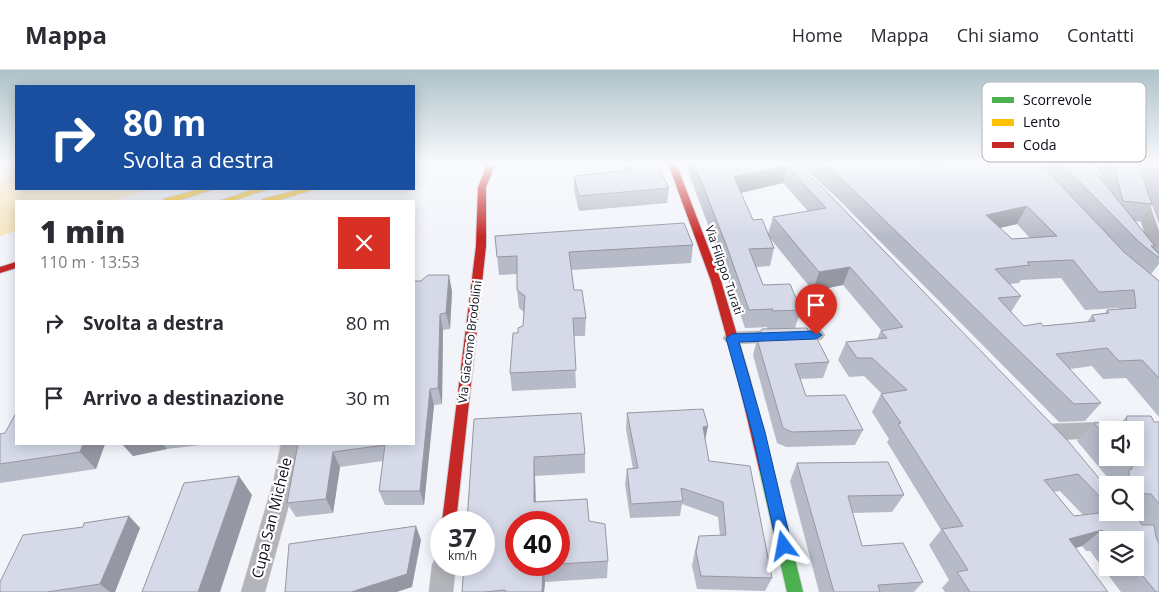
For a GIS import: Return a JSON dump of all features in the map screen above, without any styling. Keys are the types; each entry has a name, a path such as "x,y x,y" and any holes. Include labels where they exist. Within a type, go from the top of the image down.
{"main road":[{"name":"Via Giacomo Brodolini","path":"450,511 486,246 482,187"},
{"name":"Via Filippo Turati","path":"680,187 715,279 732,338 758,432 796,592"},
{"path":"171,200 206,190"},
{"path":"226,200 261,190"},
{"path":"270,200 307,190"},
{"path":"0,270 15,265"},
{"path":"0,280 15,276"}],"street":[{"path":"1136,187 1159,252"},
{"path":"678,233 698,232"},
{"path":"732,338 816,335"},
{"path":"1049,433 1099,430"},
{"name":"Cupa San Michele","path":"253,592 285,479 290,445"},
{"path":"441,592 443,576"}],"shaded area":[{"path":"0,187 15,187 15,190 149,190 114,200 15,200 15,231 0,236"}],"building":[{"path":"577,187 669,188 579,196"},
{"path":"704,187 739,187 753,220 762,219 774,248 749,249 763,285 790,284 801,310 749,310"},
{"path":"807,187 822,187 826,191 1068,441 1099,478 1099,496 1078,474 1044,480 1074,516 1099,513 1099,521 1139,521 1142,525 1154,525 1159,544 1159,592 1156,592 1143,576 1144,531 1102,530 1069,539 1108,592 970,592 957,572 968,570 942,529 963,526 898,424 901,423 881,394 907,390 872,358 857,358 846,342 887,338 881,331 903,327 850,267 819,272 773,217 826,208"},
{"path":"851,187 1063,187 1124,252 1159,281 1159,378 1142,360 1119,361 1107,348 1056,354 1101,403 1074,404","holes":["1027,206 1057,236 1012,239 986,215","1073,260 1099,292 1134,290 1136,308 1107,310 1109,313 1092,315 1095,321 1043,326 1041,323 1024,326 998,298 1021,296 995,269 1030,265 1027,262"]},
{"path":"1085,187 1108,187 1155,246 1151,246 1159,254 1159,258 1139,242"},
{"path":"1119,187 1146,187 1152,204 1123,201"},
{"path":"684,223 693,245 569,252 574,290 582,290 586,318 573,318 576,370 510,373 513,333 518,333 518,328 523,326 525,296 517,290 517,256 497,257 495,236"},
{"path":"428,275 449,275 446,313 440,314 438,388 430,389 420,491 379,491 385,445 415,445 415,281 421,281"},
{"path":"807,328 810,336 815,335 829,362 795,364 806,396 845,395 863,430 792,432 783,428 757,339 762,329"},
{"path":"703,409 708,426 703,427 709,461 750,466 772,578 701,576 696,552 699,536 726,535 723,502 681,488 683,501 631,504 627,469 638,468 627,413"},
{"path":"581,413 585,454 534,457 534,502 587,499 589,521 605,524 608,561 570,563 570,511 505,511 505,576 543,576 542,592 506,592 505,590 462,592 463,576 495,576 495,511 468,511 474,419"},
{"path":"15,415 15,445 83,445 80,452 0,464 0,434 5,433"},
{"path":"1127,416 1151,416 1154,422 1159,422 1159,504 1151,494 1144,494 1144,476 1129,476 1129,470 1132,469 1132,466 1144,466 1144,421 1126,421"},
{"path":"298,445 385,445 333,452 326,499 287,503"},
{"path":"888,462 904,495 848,496 862,546 903,543 923,582 878,585 880,592 834,592 797,463"},
{"path":"239,476 198,592 142,592 184,483"},
{"path":"129,516 100,584 47,592 0,592 0,582 23,535 83,527 84,523"},
{"path":"416,526 407,574 351,592 285,592 289,544"}],"traffic: fast":[{"path":"766,469 795,592"}],"traffic: slow":[{"path":"171,200 206,190"},
{"path":"226,200 261,190"},
{"path":"270,200 307,190"}],"traffic: jam":[{"path":"450,511 481,246 482,187"},
{"path":"681,187 716,281 743,375 766,469"},
{"path":"0,270 15,265"}],"route":[{"path":"784,546 758,432 732,338 816,335"}]}
